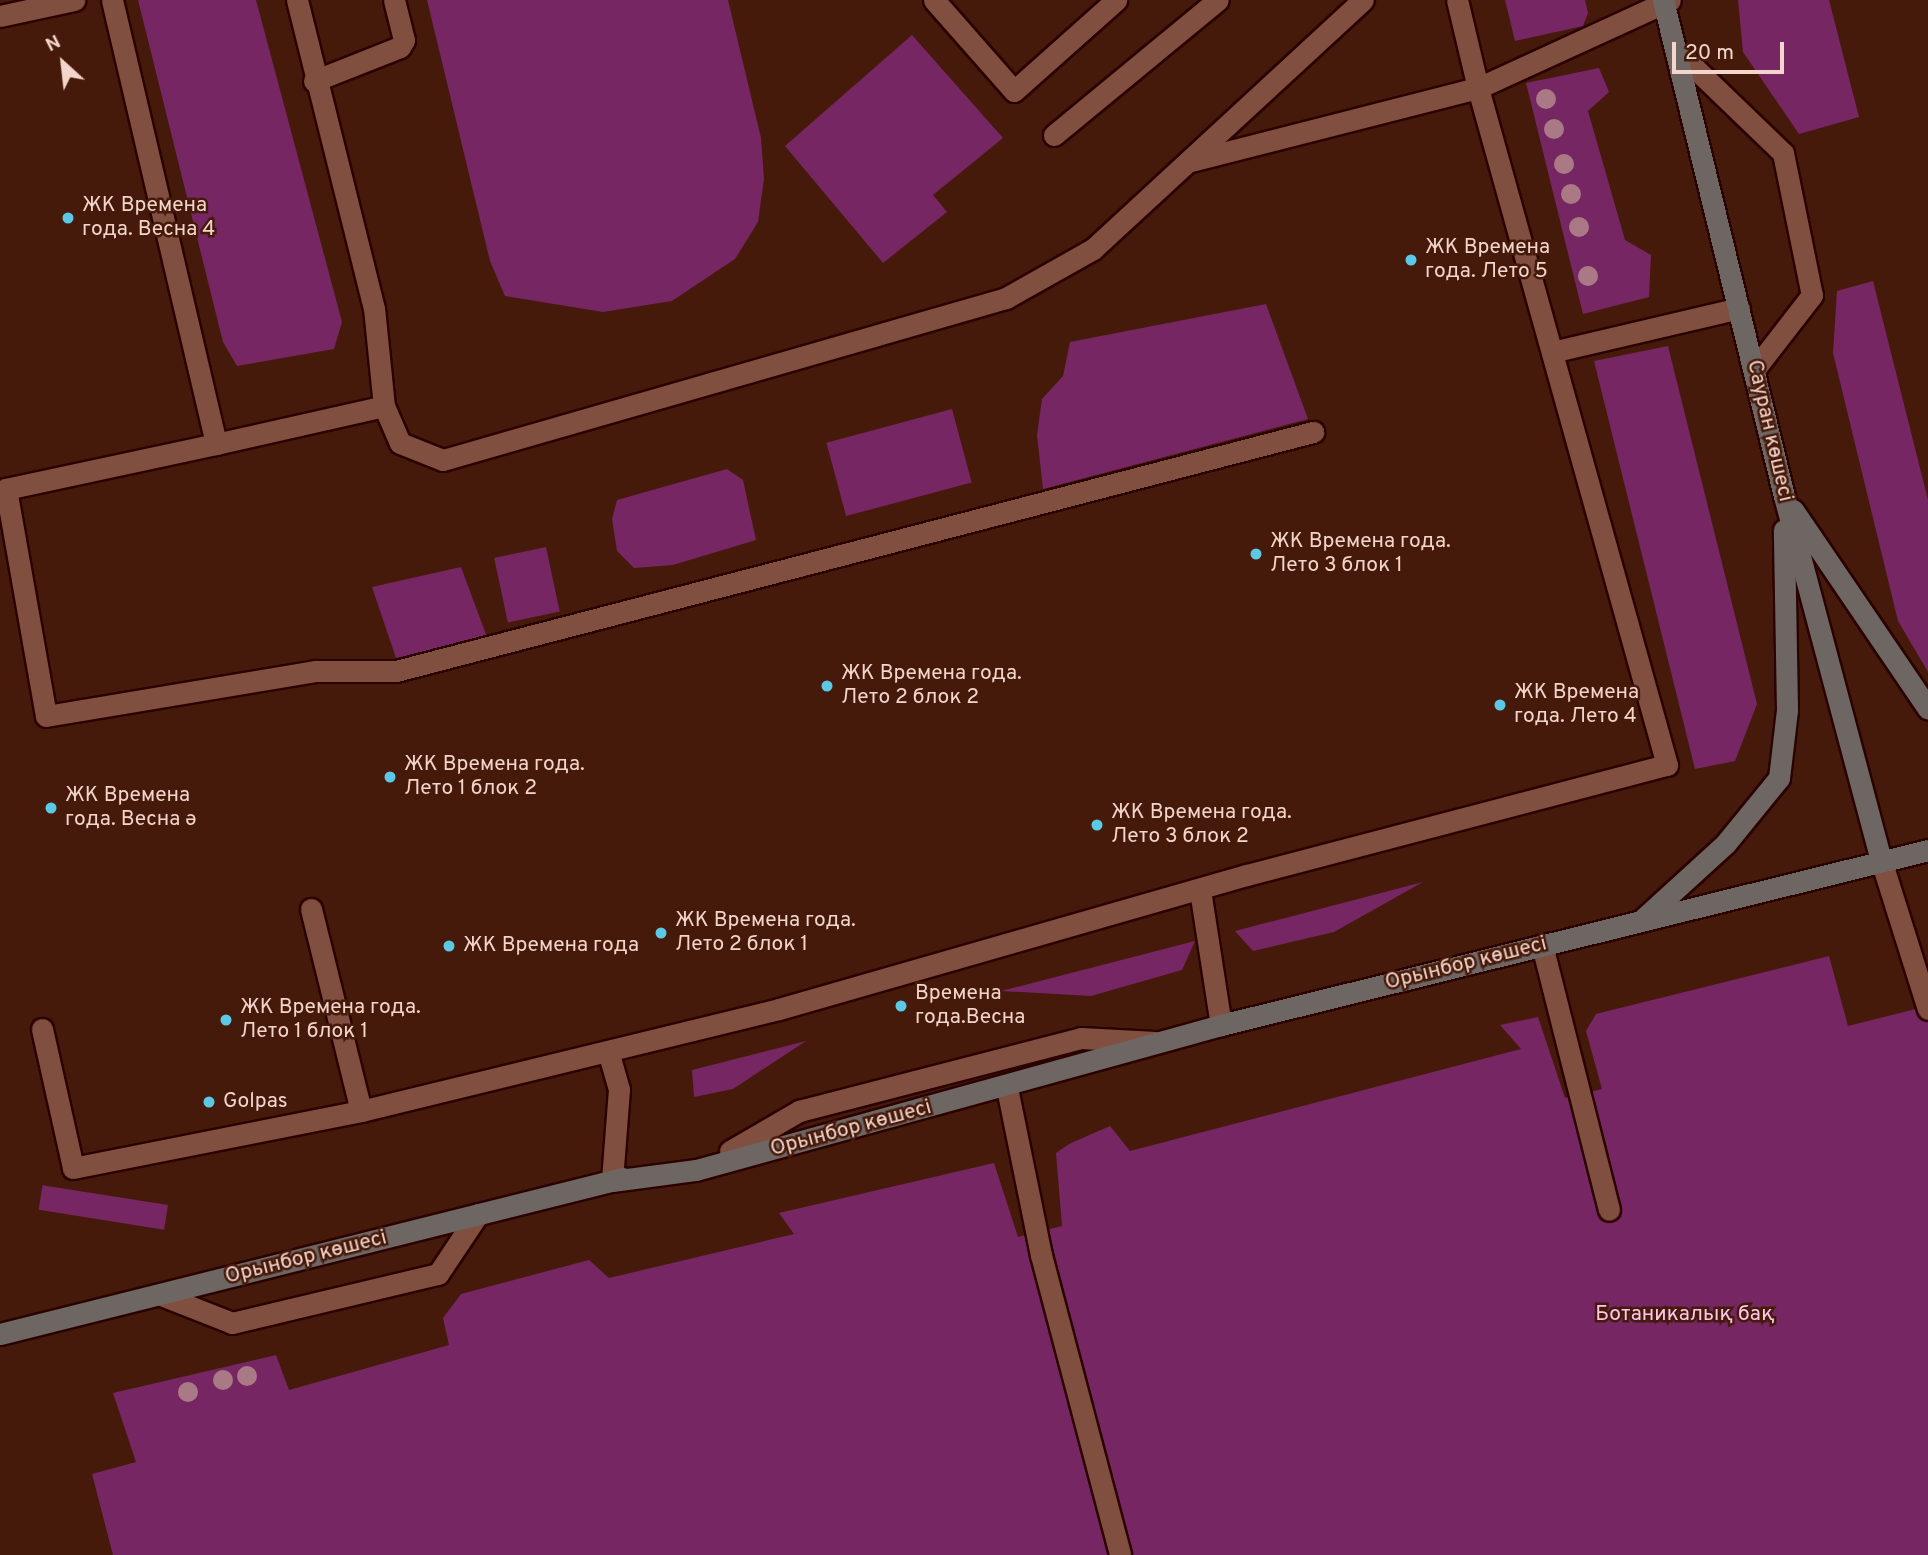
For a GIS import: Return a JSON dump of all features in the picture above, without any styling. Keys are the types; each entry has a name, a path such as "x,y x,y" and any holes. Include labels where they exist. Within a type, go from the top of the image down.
{"street":[{"name":"Сауран көшесі","path":"1666,1 1784,496 1881,860"},
{"path":"1784,496 1928,709"},
{"path":"1641,920 1727,843 1779,778 1787,710 1784,496"},
{"name":"Орынбор көшесі","path":"612,1181 696,1170 1007,1088 1221,1025 1928,850"},
{"name":"Орынбор көшесі","path":"0,1334 730,1151 1007,1088"}],"lane":[{"path":"0,16 74,0"},
{"path":"112,0 216,444"},
{"path":"297,0 314,81 374,308 384,406 400,443 443,460 1006,298 1093,249 1363,0"},
{"path":"314,81 400,47 394,0"},
{"path":"934,0 1014,91 1116,0"},
{"path":"1054,135 1218,0"},
{"path":"42,1029 73,1168 361,1111 608,1051 1667,765 1478,88 1457,0"},
{"path":"1189,161 1478,88 1666,1"},
{"path":"1677,51 1783,153 1812,295 1754,370"},
{"path":"1552,352 1739,308"},
{"path":"384,406 6,489 46,716 316,671 396,671 1313,432"},
{"path":"1881,860 1928,1009"},
{"path":"1200,890 1221,1025"},
{"path":"311,909 361,1111"},
{"path":"1542,945 1609,1210"},
{"path":"730,1151 799,1111 1081,1038 1164,1042"},
{"path":"608,1051 619,1089 612,1181"},
{"path":"1007,1088 1041,1255 1120,1555"},
{"path":"161,1295 232,1323 438,1274 478,1214"}],"green space":[{"path":"138,0 256,0 342,322 334,349 237,366 223,342"},
{"path":"427,0 728,0 761,138 764,179 758,222 735,259 672,301 603,312 505,296 490,261"},
{"path":"1505,0 1585,0 1588,13 1583,26 1515,41"},
{"path":"1738,0 1829,0 1859,117 1799,134 1743,52"},
{"path":"912,35 1003,138 933,195 947,212 883,263 785,146"},
{"path":"1599,68 1609,92 1588,111 1625,240 1651,255 1649,297 1583,314 1526,83"},
{"path":"1873,281 1928,500 1928,672 1898,621 1833,353 1837,291"},
{"path":"1266,304 1308,419 1043,489 1037,435 1042,399 1063,376 1070,342"},
{"path":"1668,346 1757,704 1735,761 1695,769 1594,361"},
{"path":"952,409 972,482 846,516 826,443"},
{"path":"727,469 743,480 756,540 673,565 634,568 617,551 612,519 617,500"},
{"path":"546,547 560,612 508,623 494,558"},
{"path":"461,567 487,637 396,658 372,587"},
{"path":"1423,882 1334,932 1253,951 1235,931"},
{"path":"1195,941 1182,970 1091,996 1001,991"},
{"name":"Ботаникалық бақ","path":"1829,956 1848,1026 1928,1006 1928,1555 113,1555 92,1474 136,1462 113,1393 276,1355 289,1390 449,1345 443,1318 461,1294 589,1260 609,1278 794,1234 779,1213 994,1163 1018,1237 1062,1226 1056,1153 1069,1144 1110,1126 1130,1151 1521,1049 1500,1025 1538,1017 1565,1098 1602,1089 1586,1031 1596,1014"},
{"path":"806,1041 733,1089 694,1097 692,1070"},
{"path":"43,1185 168,1205 164,1230 39,1210"}],"place":[{"name":"ЖК Времена года. Весна 4","path":"68,218"},
{"name":"ЖК Времена года. Лето 5","path":"1411,260"},
{"name":"ЖК Времена года. Лето 3 блок 1","path":"1256,554"},
{"name":"ЖК Времена года. Лето 2 блок 2","path":"827,686"},
{"name":"ЖК Времена года. Лето 4","path":"1500,705"},
{"name":"ЖК Времена года. Лето 1 блок 2","path":"390,777"},
{"name":"ЖК Времена года. Весна ә","path":"51,808"},
{"name":"ЖК Времена года. Лето 3 блок 2","path":"1097,825"},
{"name":"ЖК Времена года. Лето 2 блок 1","path":"661,933"},
{"name":"ЖК Времена года","path":"449,946"},
{"name":"Времена года.Весна","path":"901,1006"},
{"name":"ЖК Времена года. Лето 1 блок 1","path":"226,1020"},
{"name":"Golpas","path":"209,1102"}]}
